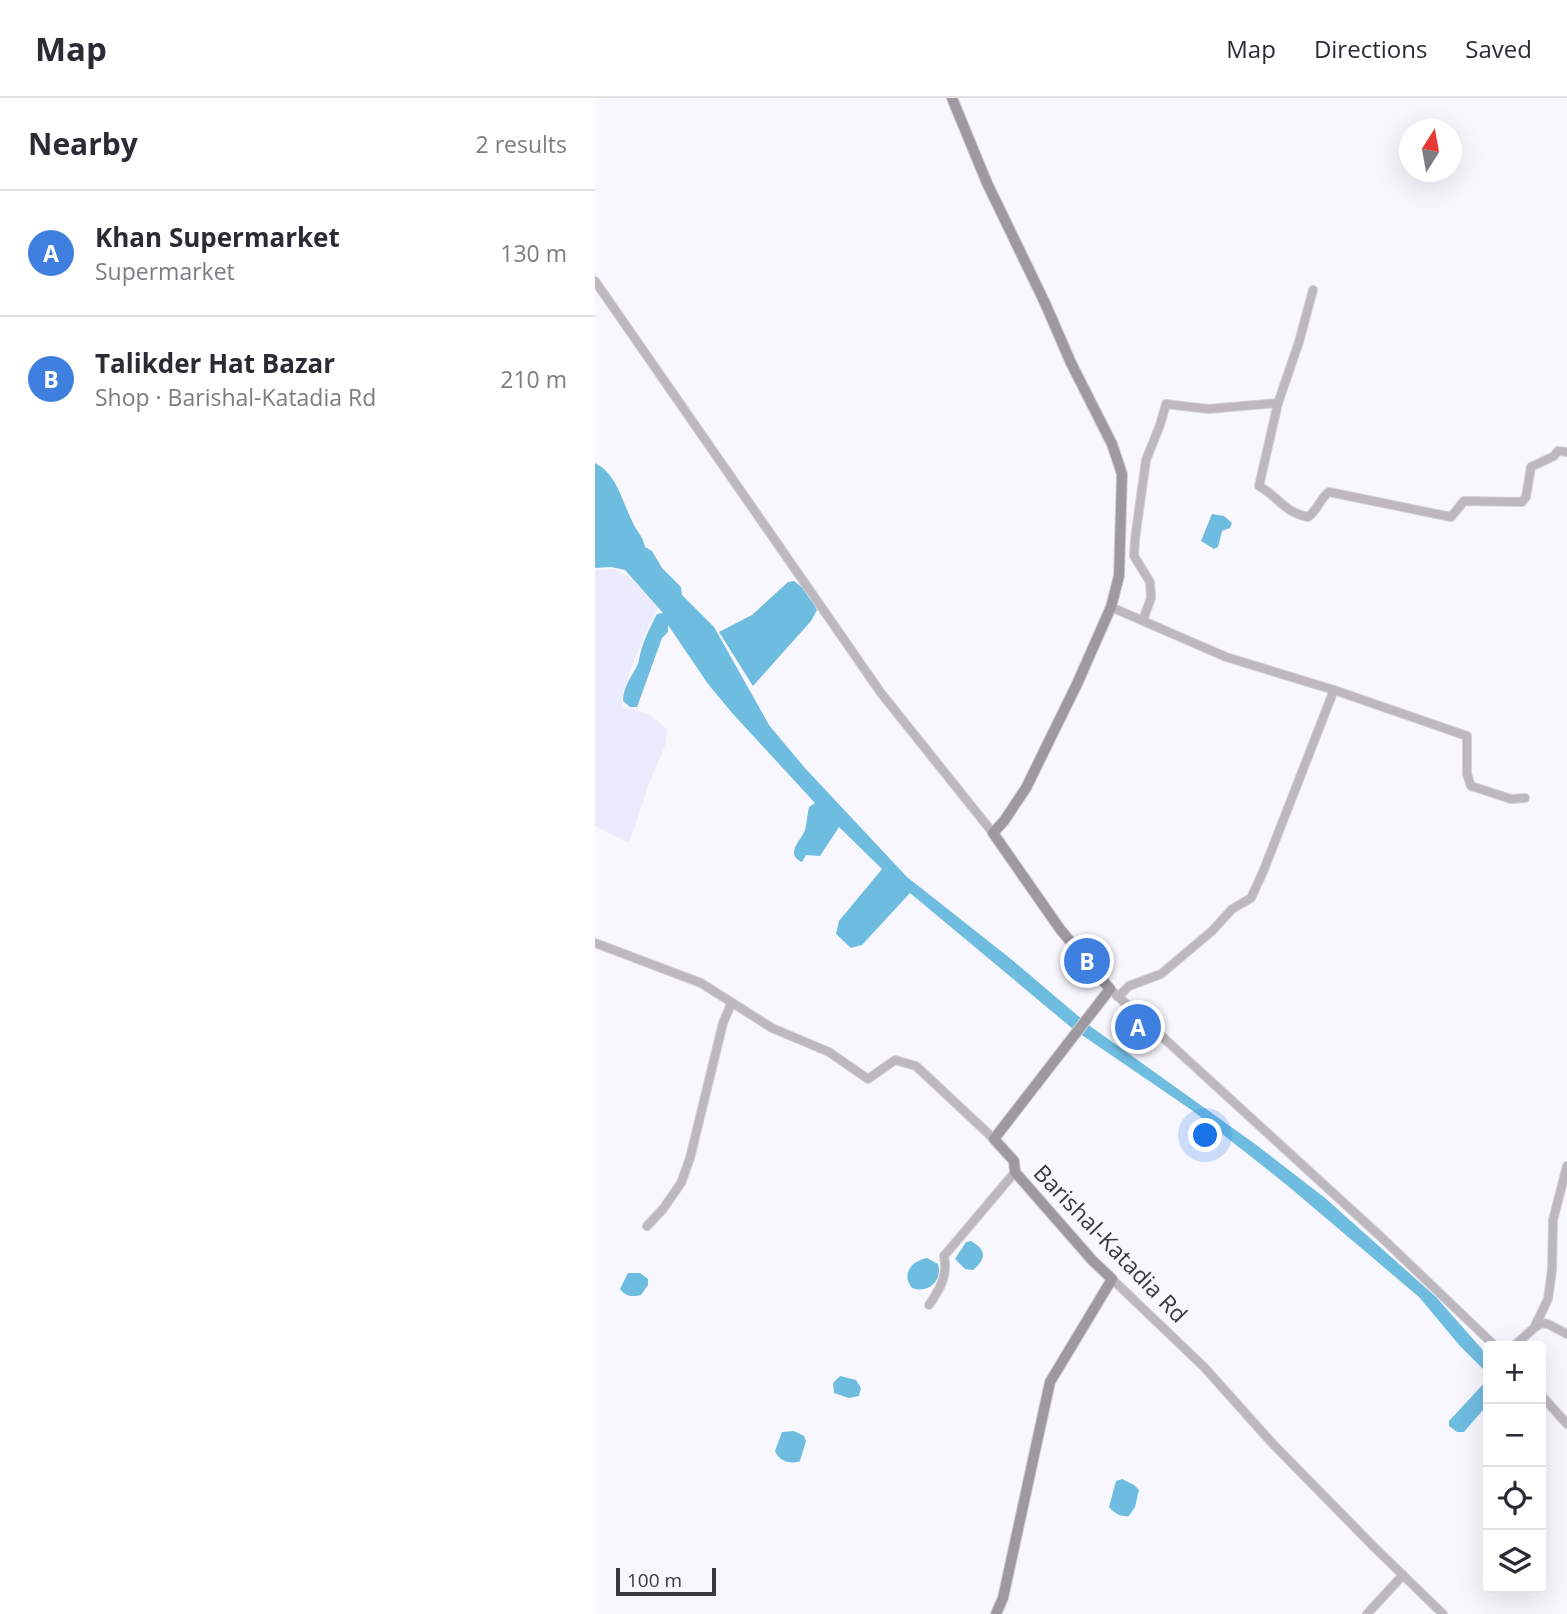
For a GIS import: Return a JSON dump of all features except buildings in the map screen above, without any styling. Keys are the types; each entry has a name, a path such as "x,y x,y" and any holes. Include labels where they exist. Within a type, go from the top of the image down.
{"main road":[{"path":"953,98 987,183 1122,474 1119,576 1111,607 1026,788 993,833 1060,929 1114,993 1092,1012 994,1139"},
{"name":"Barishal-Katadia Rd","path":"994,1139 1014,1161 1015,1172 1112,1279"},
{"path":"996,1614 1005,1589 1050,1381 1112,1279"}],"street":[{"path":"595,281 881,693 993,833"},
{"path":"1313,290 1278,403 1259,486 1292,513 1308,517 1315,512 1325,494 1329,492 1451,517 1464,501 1522,502 1526,497 1531,467 1554,456 1558,451 1567,452"},
{"path":"1143,620 1151,598 1150,582 1134,556 1135,539 1146,460 1166,404 1208,409 1278,403"},
{"path":"1111,607 1227,657 1334,690 1467,736 1466,766 1471,786 1511,799 1525,798"},
{"path":"1334,690 1251,898 1231,909 1212,931 1161,974 1114,993 1380,1236 1490,1341"},
{"path":"595,943 701,983 772,1028 829,1052 868,1079 895,1060 916,1066 994,1139"},
{"path":"647,1226 681,1183 690,1158 723,1023 731,1004"},
{"path":"1534,1328 1548,1299 1551,1285 1553,1220 1567,1166"},
{"path":"929,1305 941,1287 947,1269 944,1256 1015,1172"},
{"name":"Barishal-Katadia Rd","path":"1112,1279 1204,1367 1272,1443 1443,1614"},
{"path":"1520,1341 1544,1323 1567,1334"},
{"path":"1546,1401 1567,1424"},
{"path":"1367,1614 1403,1575"}],"shaded area":[{"path":"614,569 630,577 658,608 629,674 622,697 623,706 649,714 667,729 665,746 629,843 595,826 595,570"}],"water":[{"path":"595,463 609,474 619,490 645,547 652,551 662,568 681,587 682,595 714,627 769,725 804,767 907,877 1090,1026 1255,1144 1325,1198 1436,1297 1483,1350 1483,1369 1419,1297 1288,1186 1193,1111 1073,1029 910,893 862,945 851,948 836,934 839,921 882,869 839,827 820,856 806,855 802,862 797,859 794,855 795,847 805,830 809,807 815,803 708,684 668,625 668,632 662,638 637,707 630,707 623,701 625,688 637,665 649,631 657,614 663,613 625,570 595,568"},
{"path":"1212,514 1224,516 1232,523 1230,528 1222,531 1218,547 1214,549 1201,541"},
{"path":"794,581 808,592 817,610 811,621 753,686 719,632 752,615 788,582"},
{"path":"971,1241 980,1248 983,1255 973,1270 965,1269 955,1259 966,1242"},
{"path":"927,1258 938,1264 936,1281 929,1288 912,1288 907,1278 909,1269 916,1262"},
{"path":"628,1273 640,1273 648,1279 648,1285 641,1295 629,1296 620,1289"},
{"path":"840,1376 856,1380 861,1388 859,1396 849,1398 834,1393 833,1383"},
{"path":"1483,1384 1483,1410 1464,1432 1457,1432 1449,1426 1449,1421"},
{"path":"794,1431 804,1436 806,1441 800,1461 789,1462 782,1460 775,1451 782,1432"},
{"path":"1122,1479 1139,1490 1135,1507 1129,1516 1118,1514 1109,1507 1116,1481"}],"place":[{"name":"Talikder Hat Bazar","path":"1087,961"},
{"name":"Khan Supermarket","path":"1138,1027"}]}
